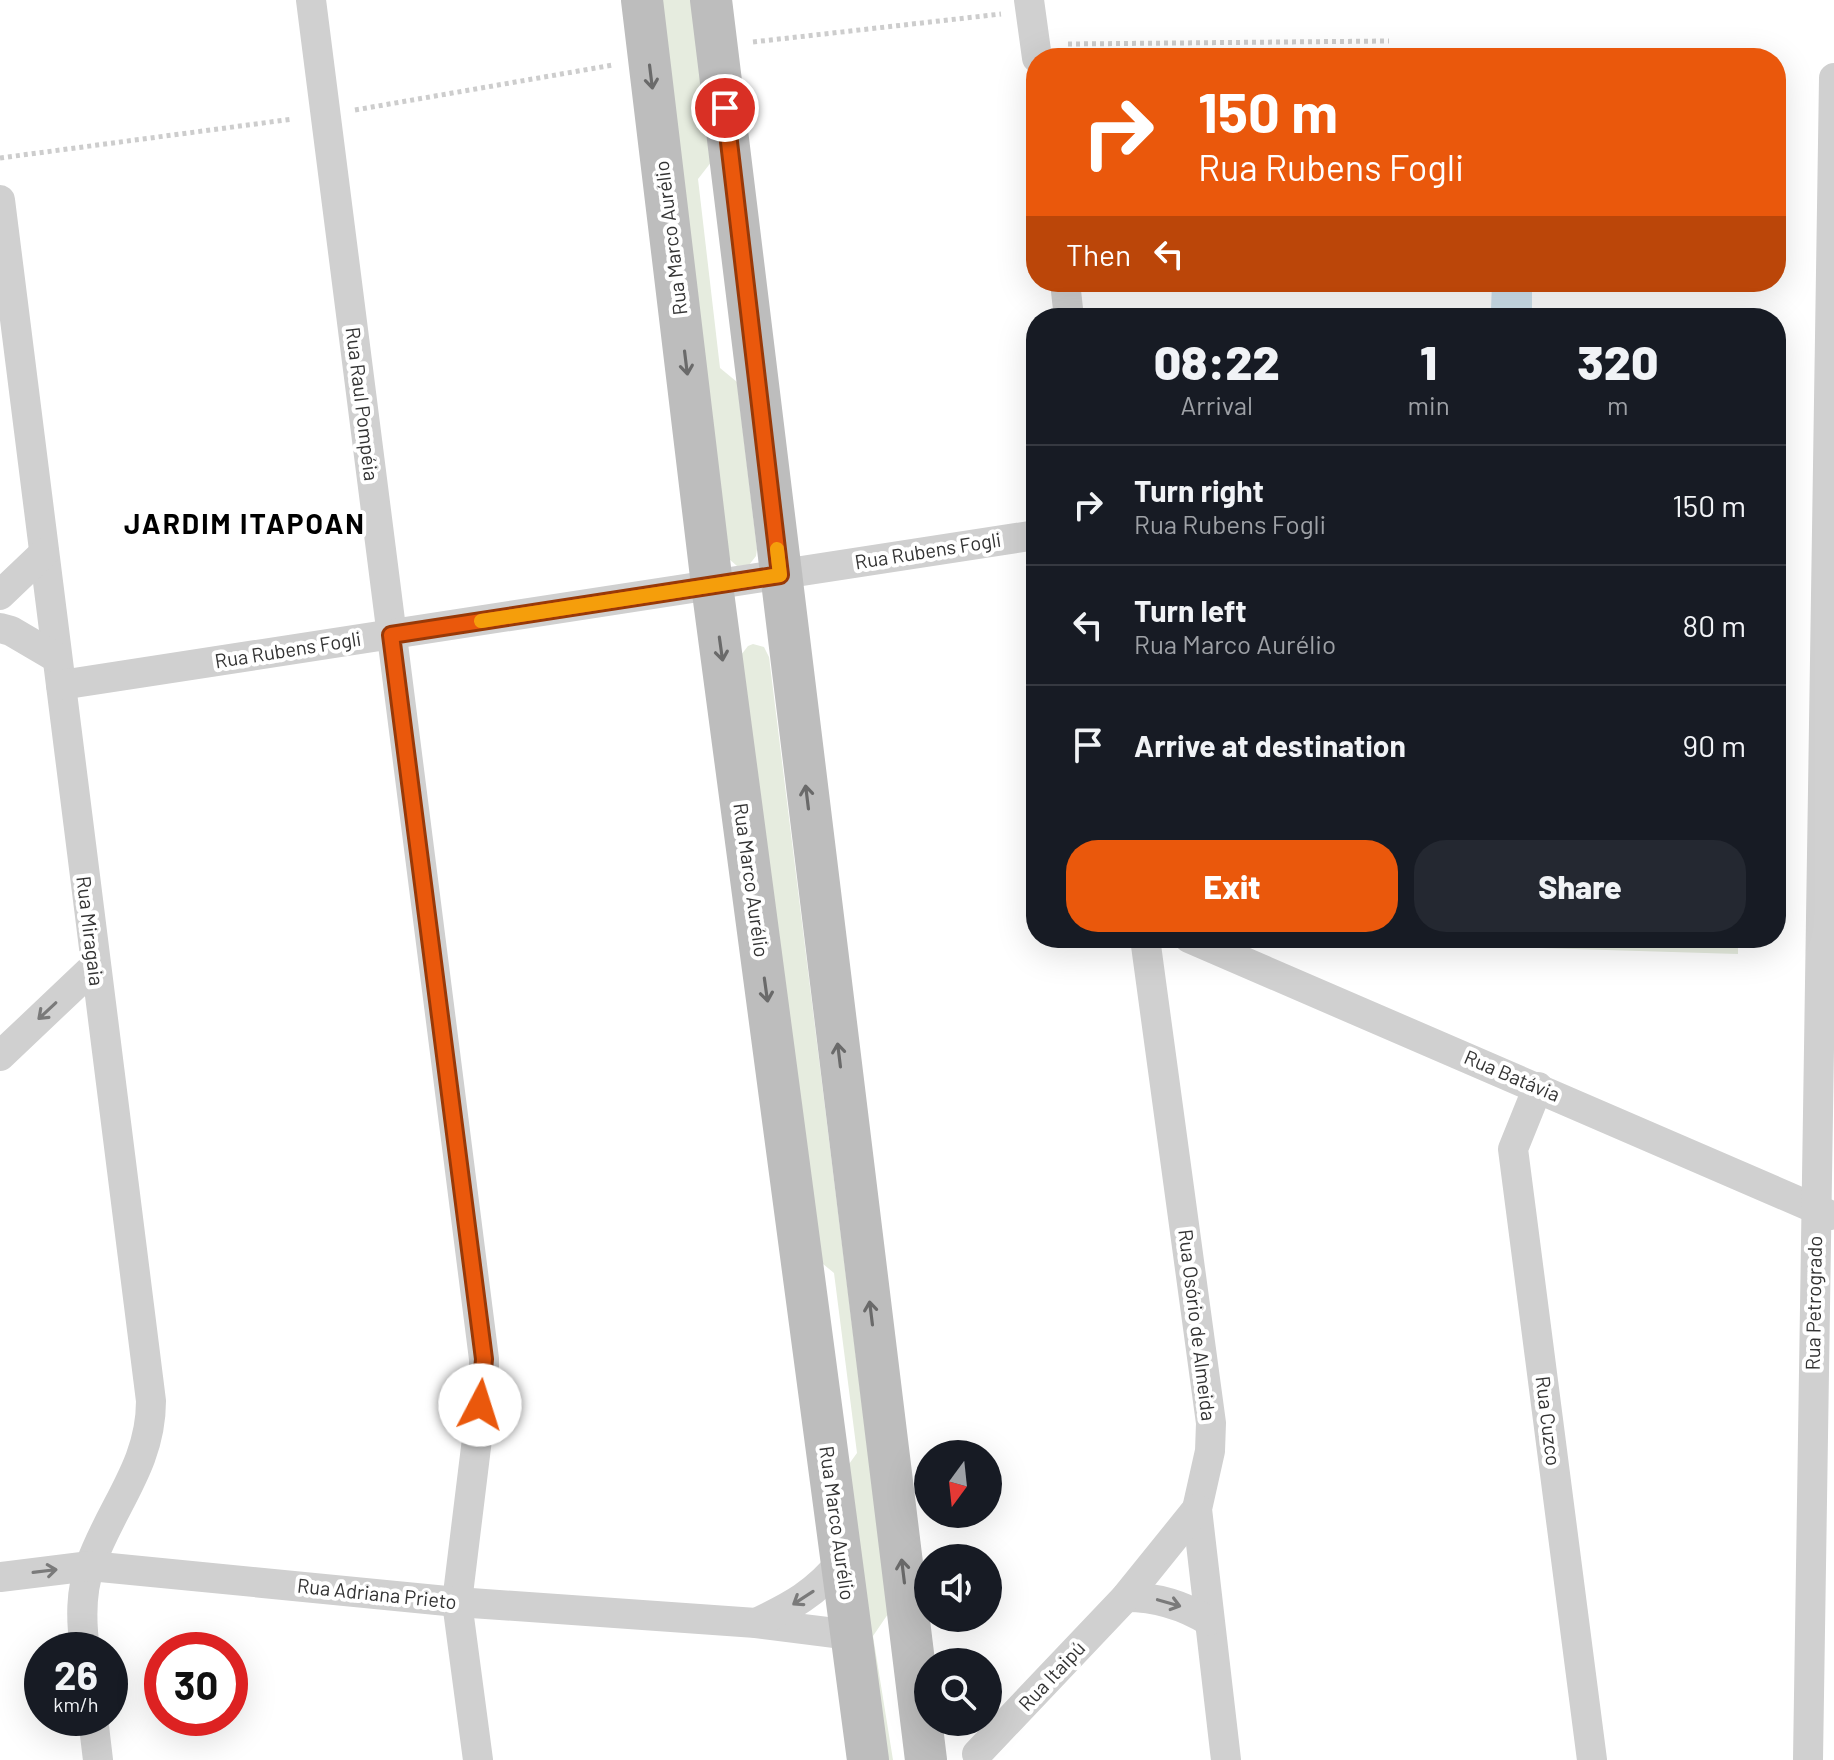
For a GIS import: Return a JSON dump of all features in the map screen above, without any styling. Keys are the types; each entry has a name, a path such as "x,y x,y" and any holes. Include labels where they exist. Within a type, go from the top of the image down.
{"street":[{"name":"Rua Raul Pompéia","path":"311,0 484,1359 484,1382 457,1602 478,1760"},
{"name":"Rua Marco Aurélio","path":"642,0 712,585 868,1760"},
{"path":"711,0 926,1760"},
{"path":"1029,6 1036,48"},
{"name":"Rua Petrogrado","path":"1808,1760 1825,1213 1834,78"},
{"name":"Rua Miragaia","path":"0,200 151,1401 151,1425 144,1454 90,1566 81,1606 83,1632"},
{"name":"Rua Rubens Fogli","path":"59,672 391,635 1026,537"},
{"path":"0,595 44,553"},
{"path":"0,628 11,631 59,672"},
{"name":"Rua Osório de Almeida","path":"1146,948 1211,1423 1210,1451 1197,1509 1226,1760"},
{"name":"Rua Batávia","path":"1212,948 1825,1213"},
{"path":"0,1056 95,966"},
{"name":"Rua Cuzco","path":"1538,1087 1513,1149 1592,1760"},
{"name":"Rua Itaipú","path":"977,1754 1126,1597 1197,1509"},
{"path":"756,1623 807,1597 824,1583 842,1561"},
{"name":"Rua Adriana Prieto","path":"0,1577 90,1566 457,1602 756,1623 851,1635"},
{"path":"1126,1597 1167,1601 1209,1621"},
{"path":"95,1736 98,1760"}],"path":[{"path":"717,46 1029,6"},
{"path":"1142,48 1389,41"}],"shaded area":[{"path":"661,0 693,0 712,161 698,179 720,368 737,382 757,549 749,565 737,566 728,558"},
{"path":"753,644 764,647 769,657 888,1614 873,1636 893,1760 884,1760 844,1471 857,1453 834,1273 817,1259 741,655"},
{"path":"1538,948 1738,948 1738,954"}],"water":[{"path":"1492,292 1532,292 1532,308 1491,308"}],"slow traffic":[{"path":"481,621 780,575 777,549"}],"district":[{"name":"JARDIM ITAPOAN","path":"245,524"}],"route":[{"path":"480,1405 484,1359 391,635 780,575 725,108"}]}
